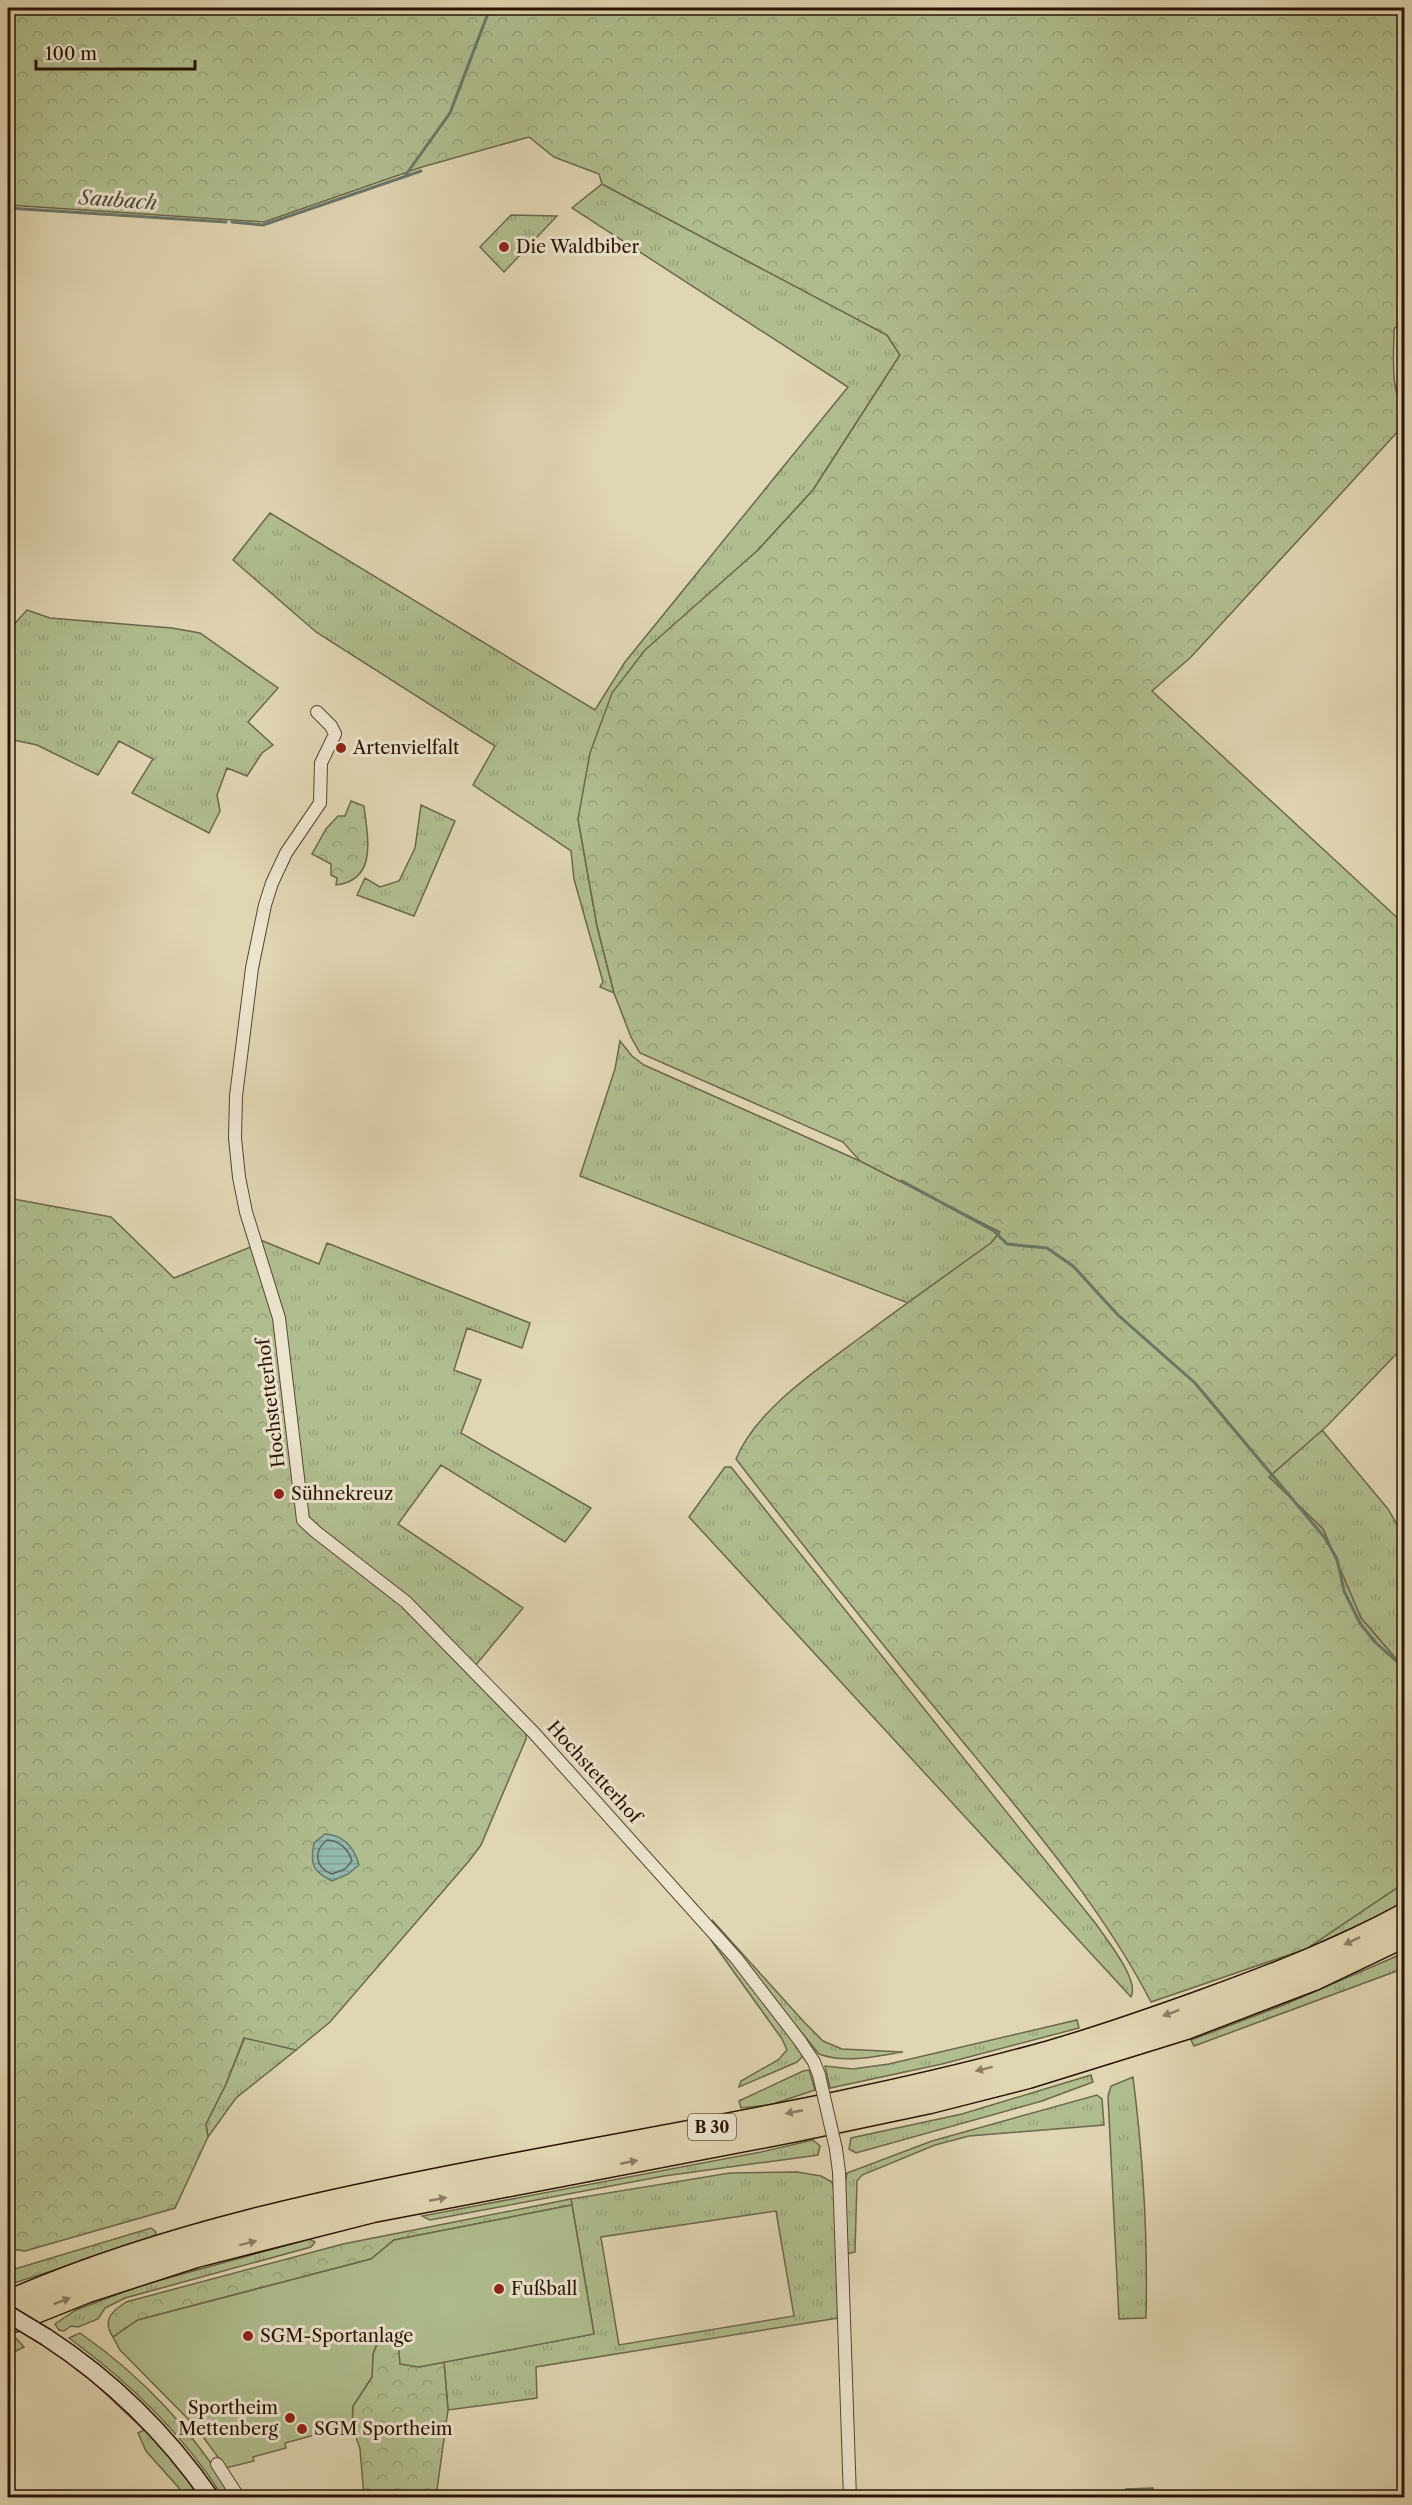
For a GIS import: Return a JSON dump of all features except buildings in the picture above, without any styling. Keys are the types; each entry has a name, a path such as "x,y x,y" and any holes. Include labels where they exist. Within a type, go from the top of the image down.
{"highway":[{"name":"B 30","path":"8,2302 34,2290 189,2237 370,2192 798,2111 926,2084 1053,2051 1159,2017 1304,1964 1404,1916"},
{"name":"B 30","path":"8,2323 88,2291 196,2256 373,2211 841,2121 930,2102 1028,2077 1186,2028 1314,1978 1404,1936"}],"main road":[{"path":"8,2314 80,2359 134,2404 165,2437 211,2498"}],"street":[{"name":"Hochstetterhof","path":"317,712 331,726 335,734 321,763 320,803 286,853 265,905 252,968 240,1056 235,1138 246,1212 279,1318 303,1520 406,1602 534,1733 736,1958 814,2062 836,2149 839,2172 850,2498"},
{"path":"217,2464 239,2498"}],"green space":[{"path":"8,8 1404,8 1404,326 1400,323 1394,329 1393,357 1402,427 1191,657 1152,691 1404,924 1404,1346 1327,1426 1269,1477 1323,1529 1361,1618 1404,1668 1404,1883 1306,1949 1151,2002 1109,1931 1060,1862 736,1459 746,1440 759,1423 792,1390 829,1360 991,1243 1000,1232 860,1161 843,1142 640,1053 631,1037 614,993 597,926 578,819 590,753 612,693 645,650 758,550 813,490 900,355 887,335 602,184 599,174 554,157 529,137 422,167 264,222 8,205"},
{"path":"602,184 887,335 900,355 813,490 758,550 578,819 597,926 614,993 600,987 603,982 574,879 571,851 473,785 495,746 316,632 233,560 270,513 595,710 625,662 848,387 572,208"},
{"path":"511,215 557,216 504,272 480,247"},
{"path":"27,610 50,618 172,628 200,633 278,688 248,722 273,745 262,753 247,776 227,768 217,795 220,811 209,833 132,793 153,759 119,741 98,775 37,745 8,739 8,631"},
{"path":"351,801 364,806 367,855 365,865 359,875 350,881 336,885 337,878 331,875 331,864 312,854 326,829 338,816 345,816"},
{"path":"421,805 455,821 414,916 357,895 365,878 380,887 399,881 415,848"},
{"path":"620,1041 632,1056 644,1065 860,1161 1000,1232 991,1243 908,1303 580,1176 615,1069"},
{"path":"8,1198 111,1217 174,1278 253,1246 274,1318 299,1521 408,1609 526,1732 526,1739 481,1845 330,2022 296,2050 244,2038 226,2084 206,2124 208,2137 175,2208 25,2251 11,2249 8,2244"},
{"path":"258,1239 319,1264 327,1243 530,1323 522,1348 467,1328 454,1370 481,1380 461,1433 591,1508 565,1542 441,1465 398,1524 523,1608 475,1666 311,1522 305,1506"},
{"path":"1322,1430 1388,1509 1404,1537 1404,1668 1361,1618 1323,1529 1269,1477"},
{"path":"725,1467 731,1467 1096,1924 1127,1970 1131,1981 1131,1997 689,1517"},
{"path":"1404,1883 1404,1904 1306,1949"},
{"path":"712,1920 823,2041 842,2049 903,2052 850,2059 819,2054"},
{"path":"712,1937 802,2048 802,2057 797,2062 739,2087 741,2081 778,2060 787,2050 782,2039 711,1940"},
{"path":"1404,1953 1404,1968 1194,2046 1191,2040 1281,2006"},
{"path":"1077,2020 1079,2028 942,2064 830,2088 825,2066 853,2069 889,2064"},
{"path":"245,2037 296,2050 236,2098 208,2137 206,2124 226,2084"},
{"path":"809,2070 815,2090 770,2105 741,2108 739,2101"},
{"path":"1091,2075 1093,2082 1042,2101 856,2153 849,2149 851,2138 962,2114"},
{"path":"1133,2077 1144,2197 1146,2318 1119,2319 1108,2096 1111,2086"},
{"path":"1097,2095 1102,2099 1104,2125 969,2136 935,2145 862,2175 857,2181 855,2252 847,2254 845,2184 847,2173 932,2141"},
{"path":"813,2140 820,2146 818,2155 664,2176 430,2220 422,2216 761,2152"},
{"path":"797,2172 821,2176 832,2182 835,2194 838,2318 536,2367 537,2398 448,2410 444,2362 594,2334 571,2199 730,2173","holes":["776,2211 794,2316 619,2345 601,2237"]},
{"path":"571,2199 572,2205 394,2240 371,2259 138,2320 113,2337 108,2326 112,2313 126,2302 343,2244"},
{"name":"SGM-Sportanlage","path":"572,2205 594,2334 419,2367 400,2364 398,2341 383,2328 373,2354 372,2377 353,2406 352,2425 285,2443 286,2448 253,2457 254,2461 226,2468 195,2426 120,2350 113,2337 138,2320 371,2259 394,2240"},
{"path":"151,2228 156,2232 154,2238 8,2285 8,2271"},
{"path":"309,2239 315,2242 311,2247 125,2298 105,2308 98,2319 78,2327 71,2326 64,2331 59,2330 55,2324 76,2310 139,2286"},
{"path":"383,2328 398,2341 419,2367 444,2362 448,2410 436,2497 364,2497 360,2449 352,2425 353,2406 372,2377 373,2354"},
{"path":"80,2333 126,2368 165,2407 201,2449 234,2497 223,2497 190,2452 154,2410 69,2338"},
{"path":"13,2335 24,2347 8,2355 8,2338"},
{"path":"88,2377 105,2388 136,2415 202,2497 187,2497 146,2451 138,2433 144,2430"},
{"path":"1153,2488 1153,2497 1127,2497 1126,2489"}],"water":[{"path":"325,1834 338,1837 347,1843 359,1865 348,1874 332,1881 316,1870 312,1856 314,1843"}],"waterway":[{"path":"405,176 450,113 490,8"},
{"name":"Saubach","path":"232,222 263,225 421,171"},
{"name":"Saubach","path":"8,208 226,222"},
{"path":"902,1181 994,1231 1007,1244 1047,1248 1073,1266 1118,1315 1195,1383 1325,1538 1337,1559 1344,1591 1360,1623 1375,1642 1404,1668"}],"place":[{"name":"Die Waldbiber","path":"504,247"},
{"name":"Artenvielfalt","path":"341,748"},
{"name":"Sühnekreuz","path":"279,1494"},
{"name":"Fußball","path":"499,2289"},
{"name":"SGM-Sportanlage","path":"248,2336"},
{"name":"Sportheim Mettenberg","path":"290,2418"},
{"name":"SGM Sportheim","path":"302,2429"}]}
